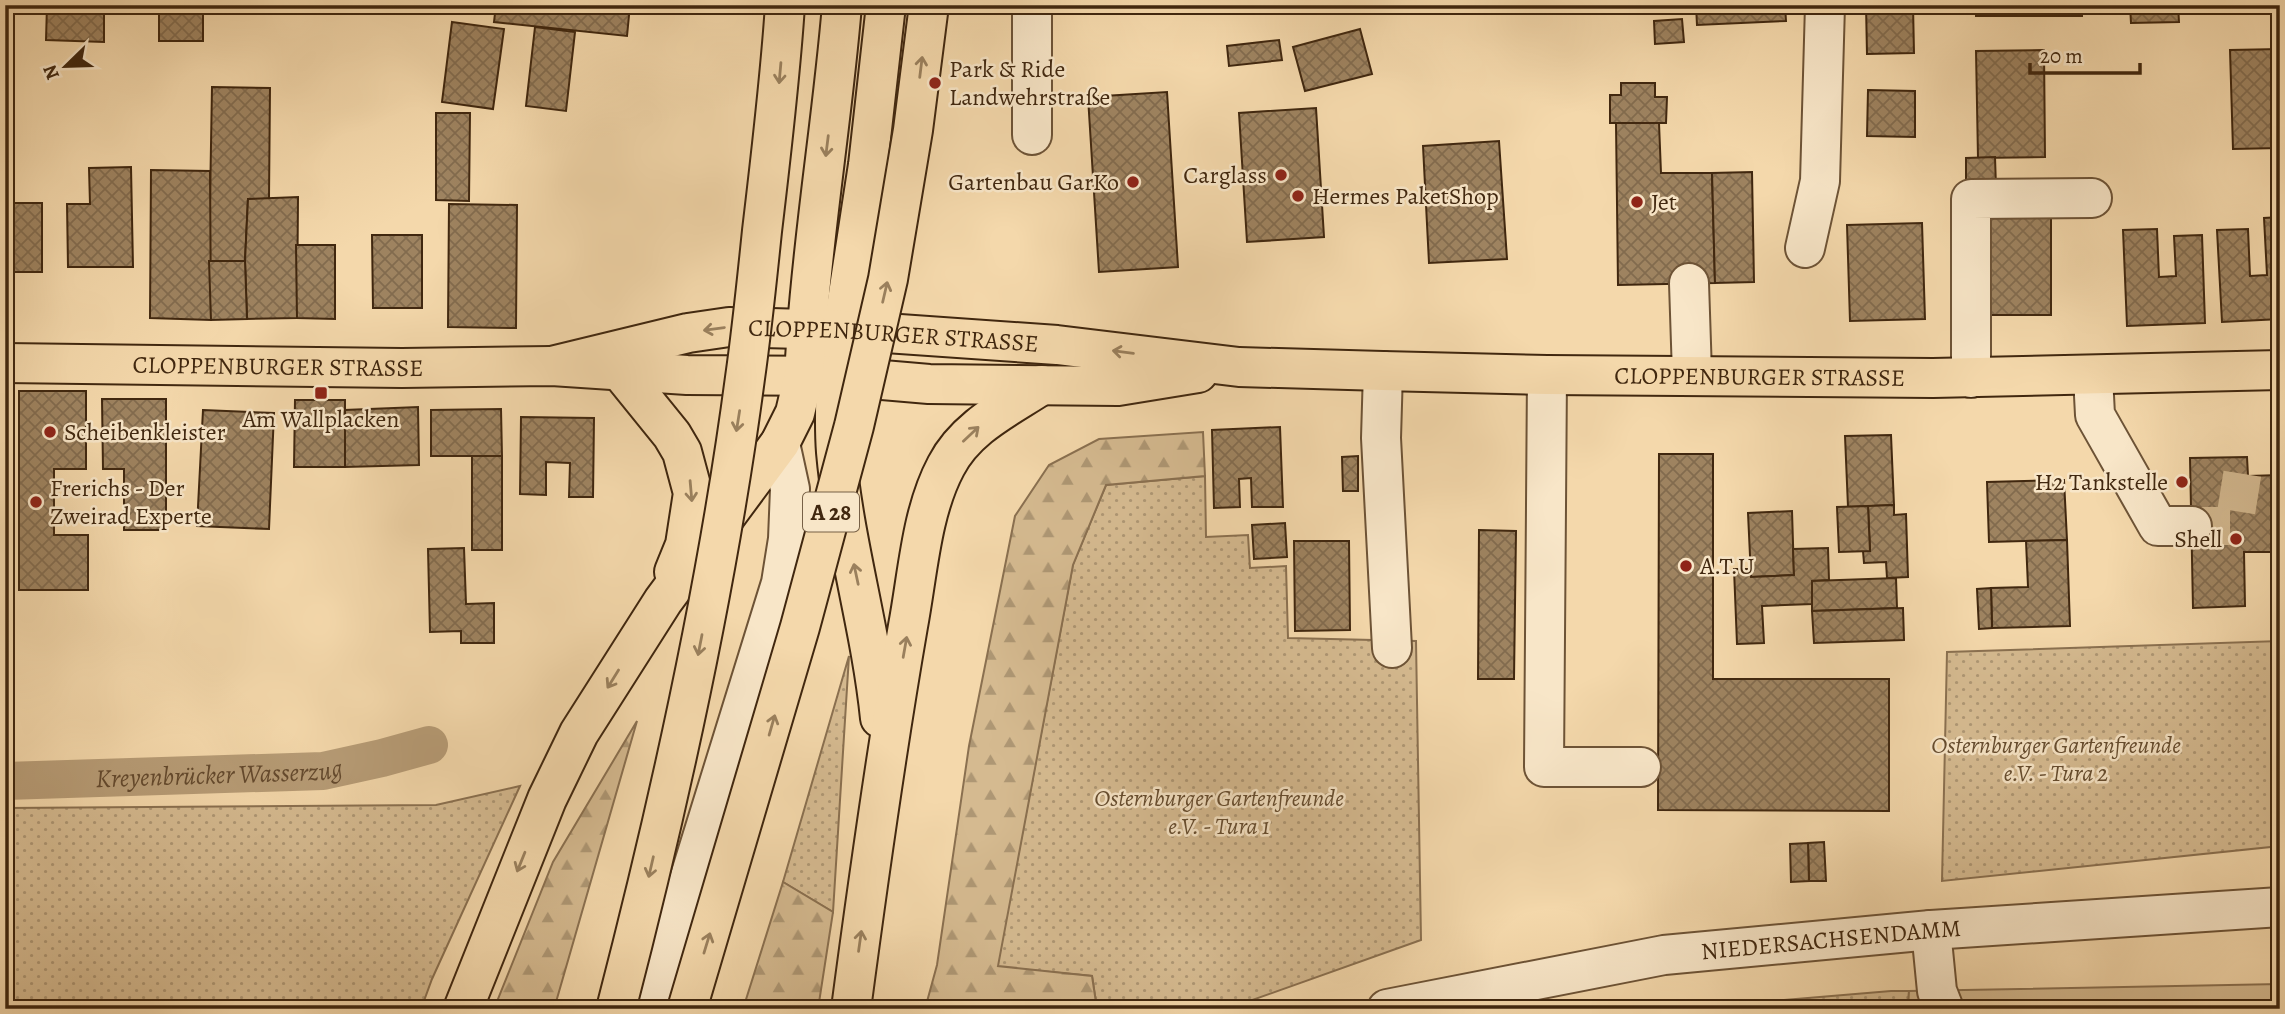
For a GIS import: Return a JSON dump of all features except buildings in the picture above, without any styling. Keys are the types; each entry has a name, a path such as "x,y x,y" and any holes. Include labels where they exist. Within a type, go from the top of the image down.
{"main road":[{"path":"616,1009 672,774 713,577 747,366 781,75 785,5"},
{"path":"825,329 812,265 837,70 842,5"},
{"path":"463,1009 547,799 579,733 663,601 780,443 795,413 820,376 825,329 869,165 886,5"},
{"name":"A 28","path":"687,1009 792,653 854,426 888,279 913,130 929,5"},
{"name":"CLOPPENBURGER STRASSE","path":"552,366 688,333 729,327 825,329 1105,350 1239,367 1383,371 1971,378 2280,370"},
{"name":"CLOPPENBURGER STRASSE","path":"5,363 402,368 552,366 687,375 820,376 929,384 1118,386 1239,367"},
{"path":"621,372 672,435 682,452 693,493 685,545 663,601"},
{"path":"820,376 835,410 838,471 876,682 884,762"},
{"path":"851,1009 884,762 934,492 959,444 983,422 1042,385"}],"street":[{"path":"1032,5 1032,135"},
{"path":"1805,248 1820,181 1825,5"},
{"path":"1971,378 1971,199 2092,198"},
{"path":"1689,283 1692,374"},
{"path":"1383,371 1381,438 1392,648"},
{"path":"1547,375 1544,767 1641,767"},
{"path":"2093,376 2095,415 2158,526 2192,526"},
{"path":"649,1009 781,583 788,539 790,489 780,443"},
{"name":"NIEDERSACHSENDAMM","path":"1387,1009 1458,1002 1664,955 1931,930 2280,907"},
{"path":"1931,930 1937,991 1944,1009"}],"green space":[{"path":"1203,432 1205,476 1106,485 1073,565 998,966 1092,976 1097,1009 925,1009 937,965 969,746 1015,516 1049,465 1099,439"},
{"name":"Osternburger Gartenfreunde e.V. - Tura 1","path":"1205,476 1206,537 1248,535 1250,568 1286,566 1288,638 1416,641 1421,940 1227,1009 1097,1009 1092,976 997,967 1073,564 1106,485"},
{"name":"Osternburger Gartenfreunde e.V. - Tura 2","path":"2280,641 2280,846 1942,881 1947,652"},
{"path":"849,656 833,912 783,882"},
{"path":"637,721 554,1009 494,1009 553,862"},
{"path":"520,786 432,979 421,1009 5,1009 5,808 436,805"},
{"path":"783,882 833,912 818,1009 743,1009"},
{"path":"2280,984 2280,1009 1908,1009 1909,991"},
{"path":"1909,991 1908,1009 1677,1009"}],"waterway":[{"name":"Kreyenbrücker Wasserzug","path":"5,781 323,771 429,745"}],"tunnel":[{"path":"2192,526 2234,526 2245,457"}],"place":[{"name":"Park & Ride Landwehrstraße","path":"935,83"},
{"name":"Carglass","path":"1281,175"},
{"name":"Gartenbau GarKo","path":"1133,182"},
{"name":"Hermes PaketShop","path":"1298,196"},
{"name":"Jet","path":"1637,202"},
{"name":"Am Wallplacken","path":"321,393"},
{"name":"Scheibenkleister","path":"50,432"},
{"name":"H2 Tankstelle","path":"2182,482"},
{"name":"Frerichs - Der Zweirad Experte","path":"36,502"},
{"name":"Shell","path":"2236,539"},
{"name":"A.T.U","path":"1686,566"}]}
